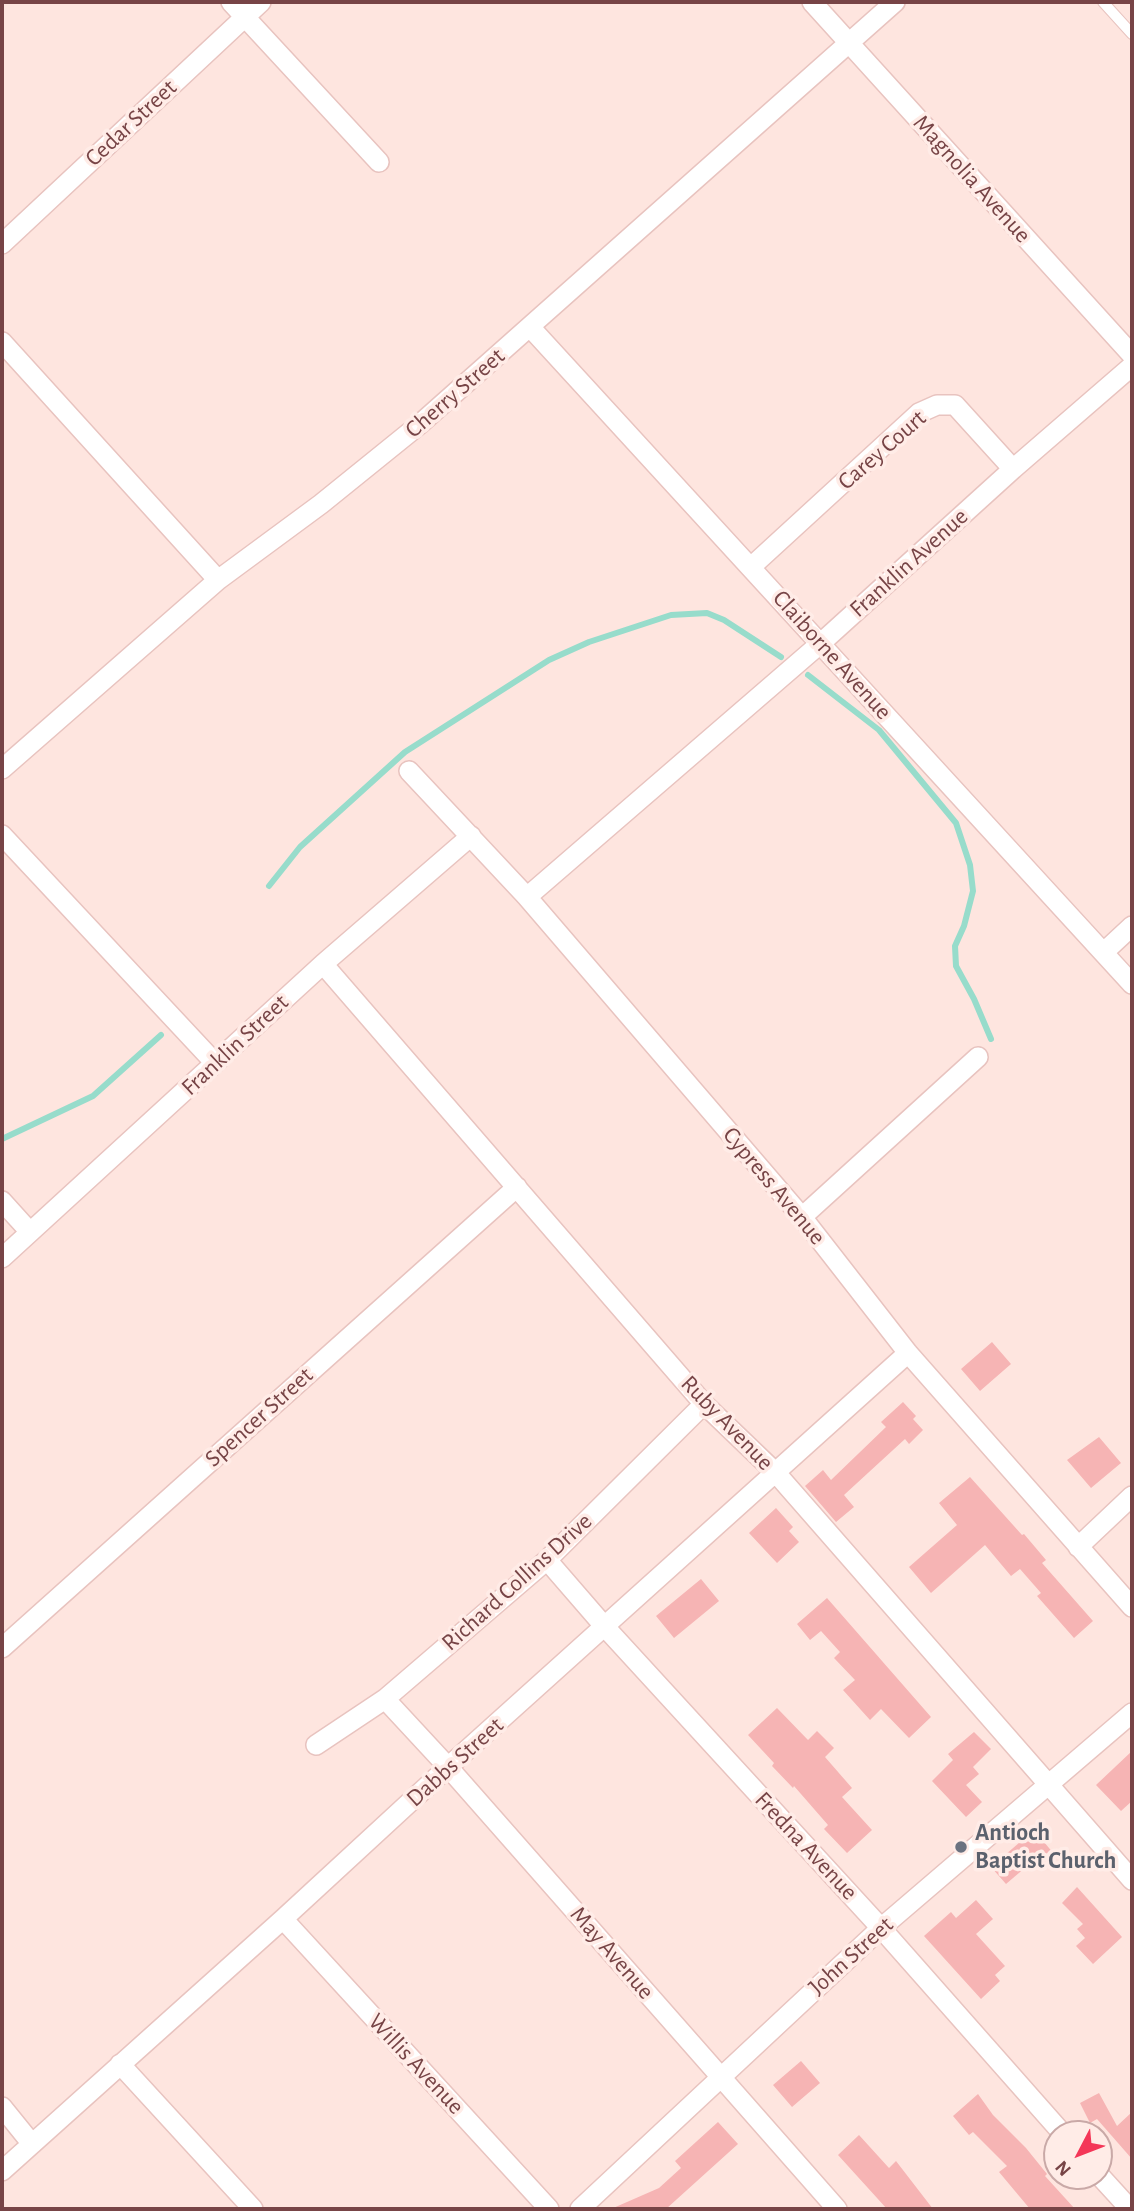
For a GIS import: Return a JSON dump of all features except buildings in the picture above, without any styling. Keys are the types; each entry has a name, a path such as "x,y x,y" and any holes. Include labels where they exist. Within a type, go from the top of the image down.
{"street":[{"path":"231,2 379,162"},
{"name":"Cedar Street","path":"2,244 261,2"},
{"name":"Magnolia Avenue","path":"812,2 1132,355"},
{"name":"Cherry Street","path":"2,769 218,580 381,456 895,2"},
{"name":"Claiborne Avenue","path":"530,327 1132,984"},
{"path":"2,342 218,580"},
{"name":"Franklin Avenue","path":"527,897 821,643 1013,469 1132,366"},
{"name":"Carey Court","path":"751,567 919,413 937,405 955,405 1013,469"},
{"name":"Cypress Avenue","path":"409,771 527,897 802,1217 908,1353 1132,1607"},
{"path":"2,835 215,1063"},
{"name":"Franklin Street","path":"2,1258 323,964 471,836"},
{"path":"1104,952 1132,926"},
{"name":"Ruby Avenue","path":"323,964 704,1404 776,1473 1132,1880"},
{"path":"802,1217 978,1057"},
{"name":"Spencer Street","path":"2,1648 517,1187"},
{"path":"2,1201 30,1232"},
{"name":"Dabbs Street","path":"2,2169 283,1919 908,1353"},
{"name":"Richard Collins Drive","path":"316,1745 385,1699 547,1560 704,1404"},
{"path":"1078,1547 1132,1496"},
{"name":"Fredna Avenue","path":"547,1560 881,1928 1051,2120"},
{"name":"May Avenue","path":"385,1699 837,2209"},
{"name":"John Street","path":"580,2209 719,2076 881,1928 1132,1713"},
{"name":"Willis Avenue","path":"283,1919 550,2209"},
{"path":"120,2064 253,2209"},
{"path":"2,2108 32,2144"},
{"path":"1113,2190 1130,2209"}],"lane":[{"path":"1103,2 1132,34"}],"waterway":[{"path":"269,886 300,847 405,752 549,660 589,642 671,615 707,613 724,620 781,657"},
{"path":"808,675 879,730 956,823 970,865 973,891 964,926 955,946 956,966 991,1039"},
{"path":"2,1139 93,1096 161,1035"}],"place":[{"name":"Antioch Baptist Church","path":"961,1847"}]}
